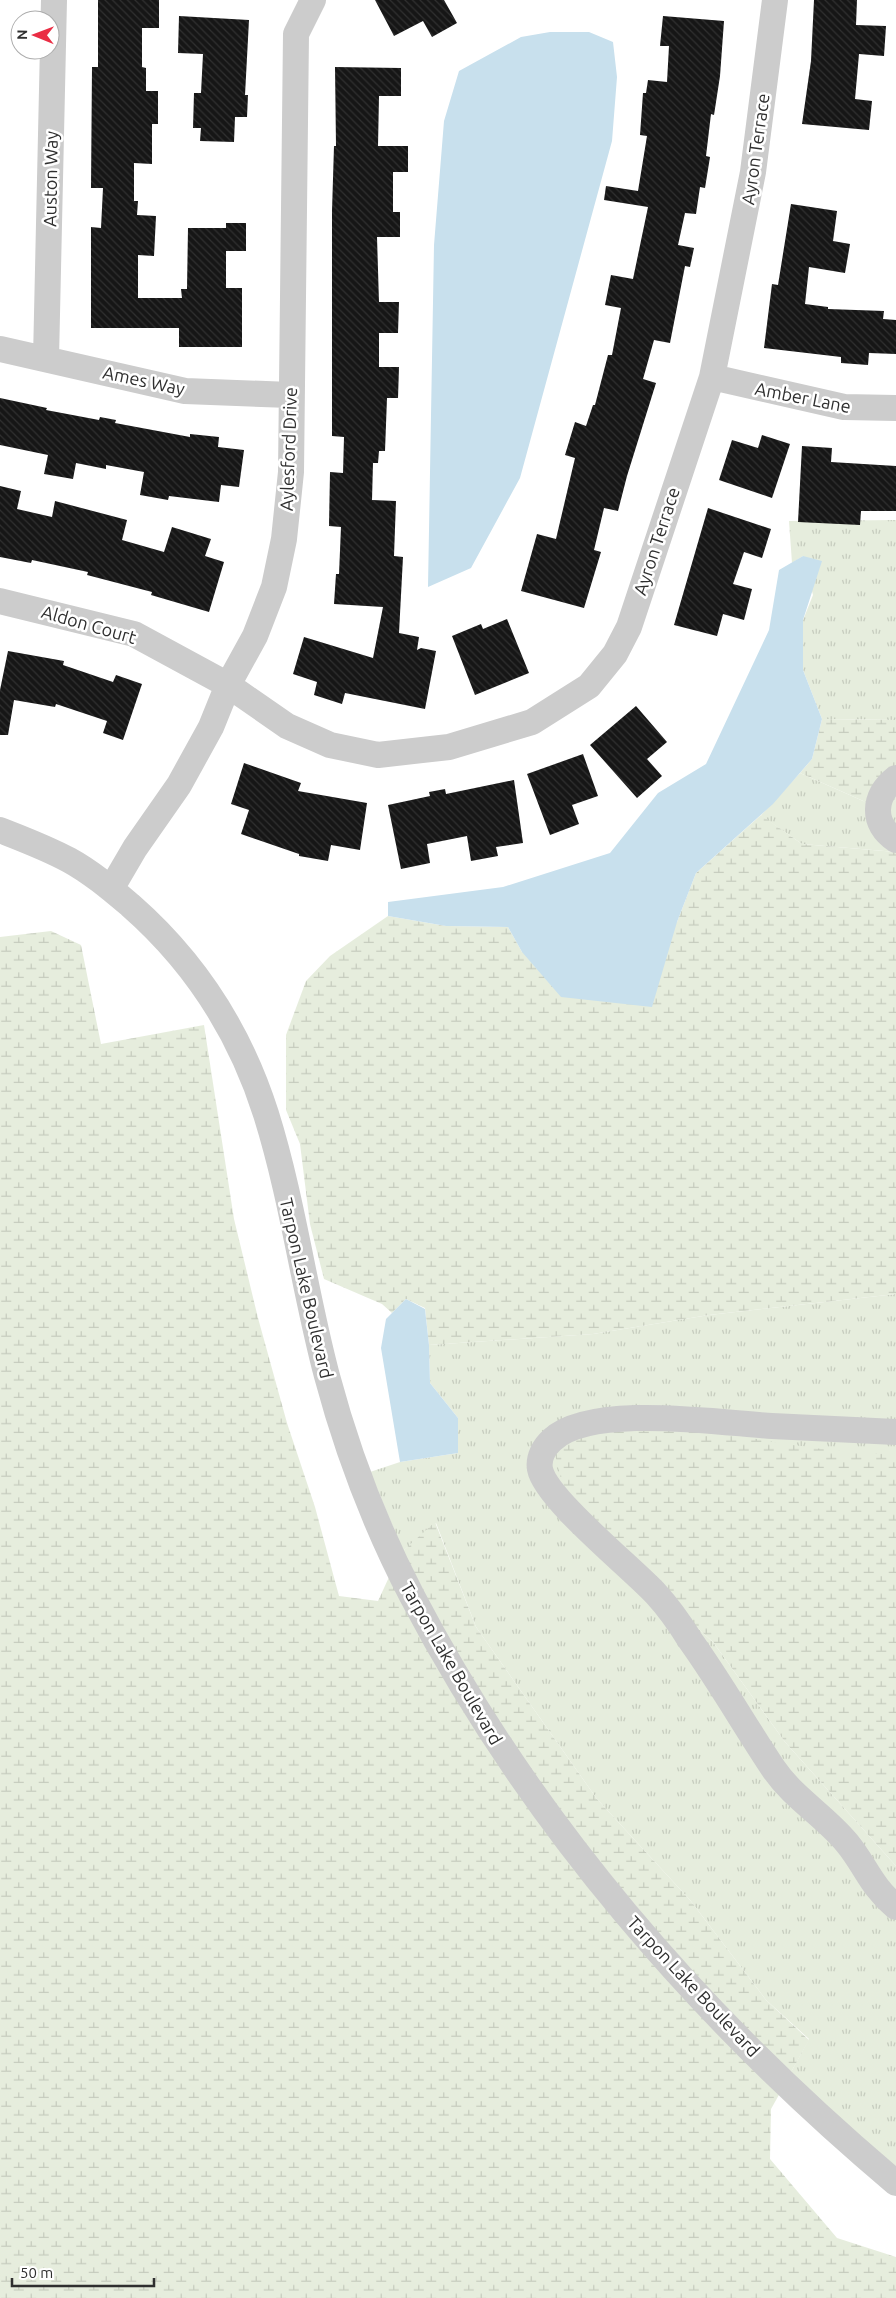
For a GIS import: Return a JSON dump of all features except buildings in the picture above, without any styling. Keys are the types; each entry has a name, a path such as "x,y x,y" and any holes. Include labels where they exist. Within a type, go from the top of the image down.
{"street":[{"name":"Auston Way","path":"46,359 54,0"},
{"name":"Aylesford Drive","path":"111,889 136,848 179,785 211,727 228,685 255,636 274,587 284,539 291,472 290,395 296,34 313,0"},
{"name":"Ayron Terrace","path":"228,685 287,726 330,745 378,755 449,747 532,722 589,686 615,654 629,626 712,377 753,172 775,0"},
{"name":"Ames Way","path":"0,349 185,391 290,395"},
{"name":"Amber Lane","path":"712,377 844,407 896,408"},
{"name":"Aldon Court","path":"0,601 134,634 228,685"},
{"path":"896,778 881,795 877,811 880,826 896,840"},
{"name":"Tarpon Lake Boulevard","path":"0,830 72,862 111,889 165,937 193,971 235,1036 249,1066 278,1158 327,1377 346,1439 372,1511 409,1591 447,1661 503,1751 544,1812 676,1972 820,2118 896,2183"},
{"path":"896,1432 726,1421 611,1420 584,1424 568,1429 552,1440 542,1453 540,1462 544,1482 562,1504 636,1572 665,1603 717,1678 774,1769 790,1789 838,1832 876,1889 896,1907"}],"green space":[{"path":"896,520 896,720 822,719 803,670 803,620 813,595 803,556 792,563 789,521"},
{"path":"822,719 896,720 896,800 870,804 800,773 812,759"},
{"path":"800,773 870,804 896,800 896,852 802,844 763,817 761,815"},
{"path":"761,815 802,844 896,852 896,1294 709,1315 593,1334 429,1345 425,1308 406,1299 392,1313 382,1304 324,1279 310,1224 300,1144 286,1110 286,1035 306,981 330,956 388,916 446,926 508,927 522,952 677,922 696,873"},
{"path":"51,931 81,945 101,1044 204,1025 234,1219 258,1318 287,1423 315,1507 339,1596 378,1601 390,1575 437,1666 780,2093 771,2109 770,2159 837,2238 896,2257 896,2298 0,2298 0,937"},
{"path":"896,1294 896,1454 858,1454 810,1449 569,1513 713,1642 785,1742 896,1866 896,2169 790,2074 809,2039 766,2000 690,1900 597,1799 476,1627 436,1523 403,1551 370,1472 400,1462 458,1453 458,1418 430,1383 429,1345 593,1334 709,1315"},
{"path":"603,1424 695,1430 832,1450 896,1454 896,1866 785,1742 713,1642 569,1513 550,1433"},
{"path":"435,1522 476,1627 597,1799 690,1900 766,2000 809,2040 790,2074 685,1966 554,1806 457,1657 403,1551"}],"water":[{"path":"550,32 589,32 613,42 617,77 612,141 520,478 471,568 428,587 434,245 444,121 459,71 521,37"},
{"path":"803,556 822,561 803,620 803,670 822,719 812,759 773,804 696,873 677,922 652,1007 561,997 522,952 508,927 446,926 388,916 388,902 503,887 610,853 658,793 706,764 769,630 779,570"},
{"path":"406,1299 425,1309 429,1345 430,1383 458,1418 458,1453 400,1462 381,1348 386,1319"}]}
